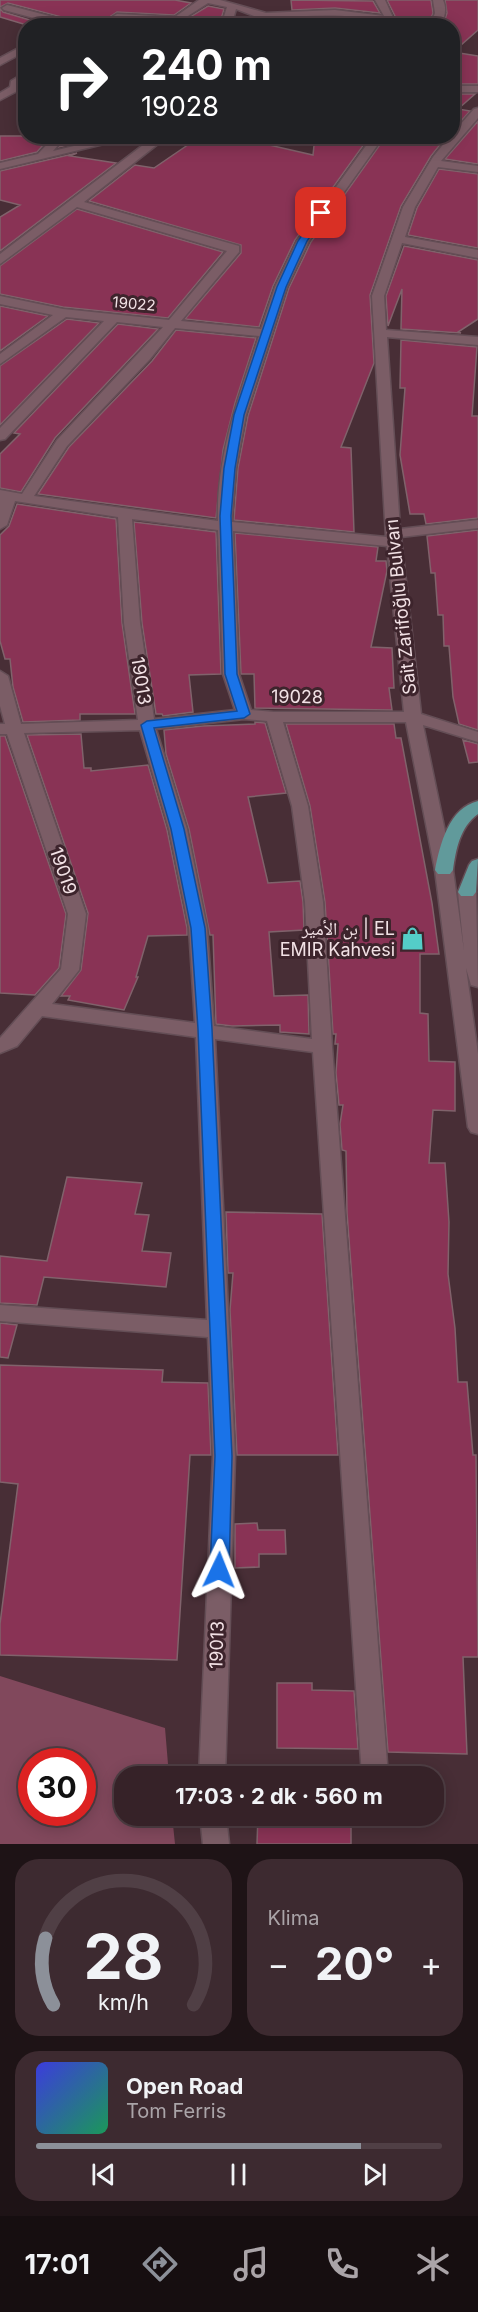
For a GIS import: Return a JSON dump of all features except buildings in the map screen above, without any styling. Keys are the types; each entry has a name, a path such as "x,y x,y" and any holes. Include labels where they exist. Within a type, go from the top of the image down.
{"main road":[{"path":"444,870 450,838 470,810 478,806"},
{"path":"467,892 478,865"}],"street":[{"path":"180,18 207,0 266,18 333,13 367,18"},
{"path":"263,0 266,18"},
{"path":"326,0 333,13"},
{"path":"380,0 391,18"},
{"path":"438,0 441,5 439,18"},
{"path":"7,7 47,18"},
{"path":"229,18 232,8"},
{"path":"115,18 142,13 167,18"},
{"path":"0,62 18,52"},
{"path":"0,97 15,88 15,83 18,81"},
{"path":"460,88 478,89"},
{"name":"Sait Zarifoğlu Bulvarı","path":"460,133 478,111"},
{"path":"41,157 53,144"},
{"path":"0,166 97,144"},
{"path":"0,260 152,144"},
{"path":"244,714 231,674 225,516 239,415 281,287 303,241 373,144"},
{"name":"Sait Zarifoğlu Bulvarı","path":"451,144 435,163 409,207 398,235 399,239 378,296 381,333 379,345 394,538 413,717 444,870 478,1127"},
{"path":"435,163 478,169"},
{"path":"0,173 15,164"},
{"path":"25,499 62,443 118,386 235,249 75,203"},
{"path":"399,239 478,254"},
{"name":"19022","path":"0,300 63,313 266,333"},
{"path":"0,360 63,313"},
{"path":"0,436 113,319"},
{"path":"381,333 478,341"},
{"path":"4,495 125,515 227,528 394,538 478,524"},
{"path":"0,525 9,496 4,495"},
{"name":"19013","path":"125,515 132,623 147,725 178,829 198,928 205,1029 224,1456 212,1766"},
{"name":"19019","path":"0,676 7,729 77,914 70,970 10,1041 0,1046"},
{"name":"19028","path":"7,729 147,725 244,714 274,717 413,717 478,737"},
{"path":"274,717 301,816 314,902 322,1047 374,1766"},
{"path":"467,892 478,981"},
{"path":"39,1009 205,1029 322,1047"},
{"path":"0,1313 218,1329"},
{"path":"214,1826 216,1844"}],"shaded area":[{"path":"0,1676 165,1728 168,1766 114,1766 114,1826 173,1826 175,1844 0,1844"}],"place":[{"name":"بن الأمير | EL EMIR Kahvesi","path":"413,939"}],"route":[{"path":"219,1570 224,1456 205,1029 198,928 178,829 147,725 244,714 231,674 225,516 230,468 239,415 281,287 303,241 321,213"}]}
